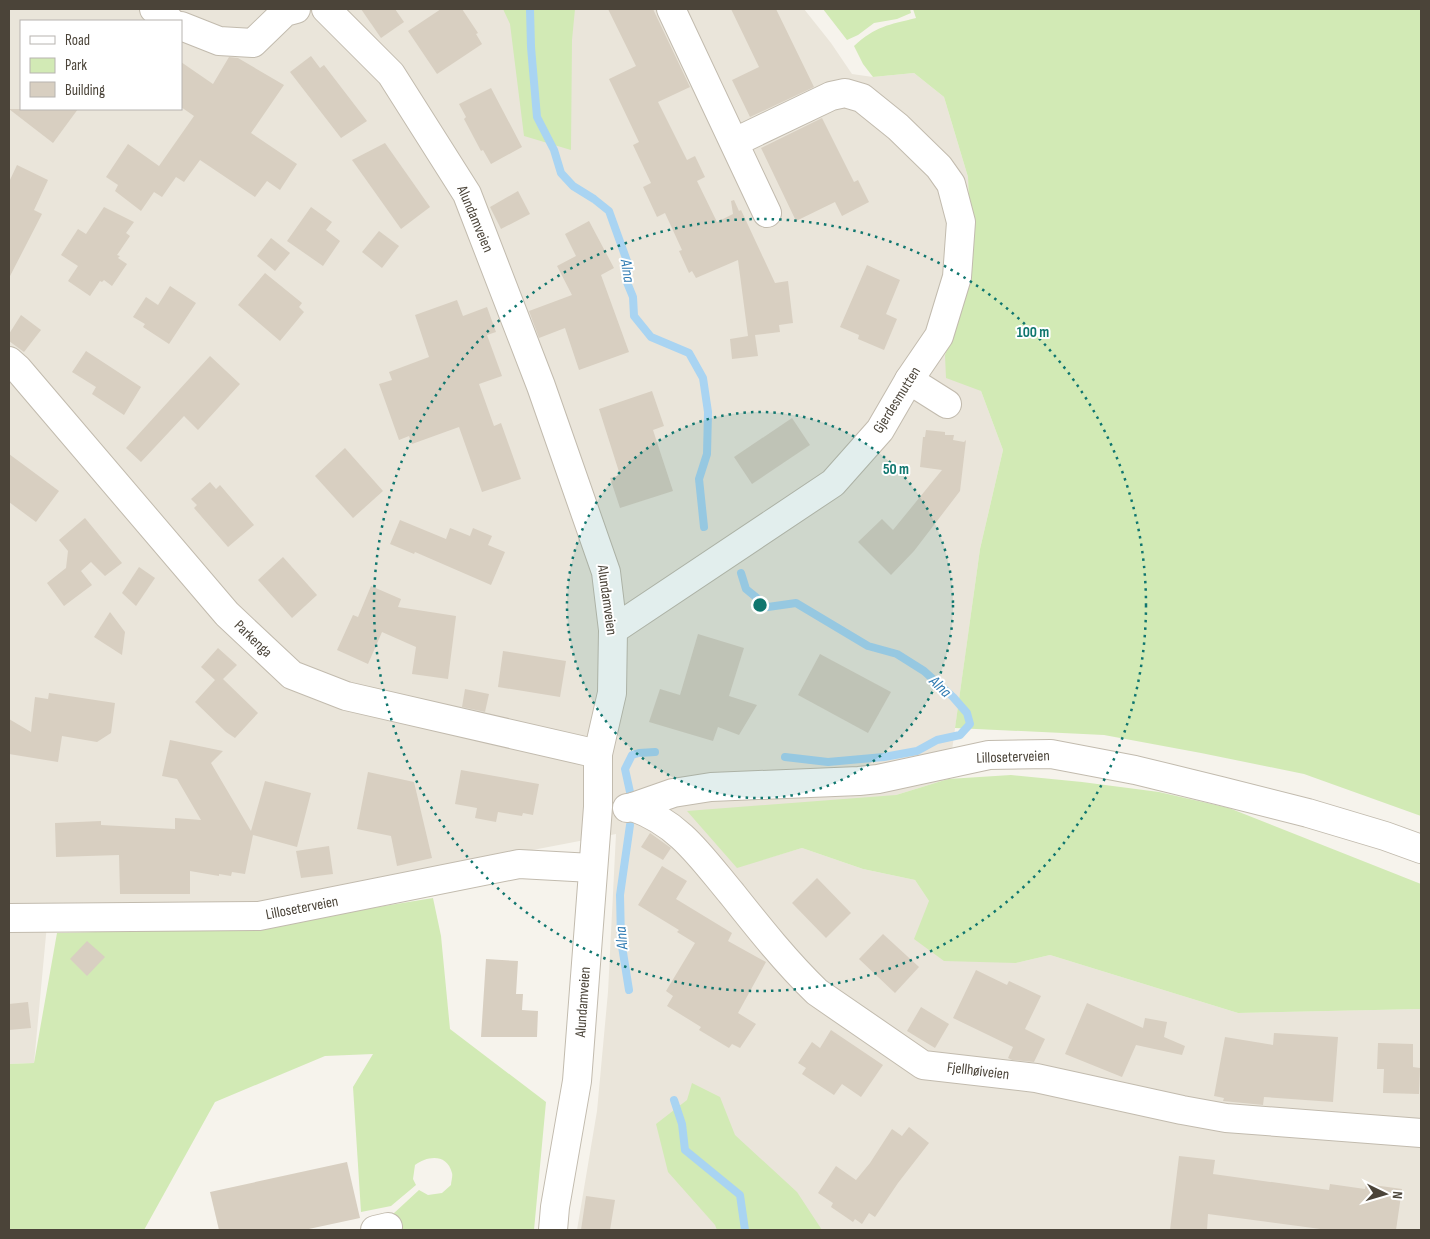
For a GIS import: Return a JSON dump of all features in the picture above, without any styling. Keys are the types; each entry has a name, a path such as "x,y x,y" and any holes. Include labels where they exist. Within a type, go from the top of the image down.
{"street":[{"path":"154,9 169,20"},
{"path":"182,26 219,41 253,43 285,12 296,9"},
{"name":"Alundamveien","path":"326,9 391,74 467,194 541,386 606,572 613,630 612,693 598,754 598,808 577,1081 555,1207 553,1230"},
{"path":"672,9 767,214"},
{"name":"Gjerdesmutten","path":"613,630 834,483 880,430 909,380 939,336 957,277 961,222 951,184 939,166 898,127 862,98 845,93 832,96 735,142"},
{"name":"Parkenga","path":"9,361 24,376 227,614 292,676 346,696 598,754"},
{"path":"909,380 947,404"},
{"name":"Lilloseterveien","path":"598,808 633,807 673,793 711,788 859,781 989,755 1051,754 1135,770 1291,808 1385,836 1421,849"},
{"name":"Fjellhøiveien","path":"633,807 650,813 674,828 691,845 766,936 818,992 923,1065 1036,1078 1226,1118 1421,1133"},
{"name":"Lilloseterveien","path":"9,918 259,916 519,864 592,868"}],"shaded area":[{"path":"9,9 804,9 831,43 852,74 873,77 914,73 944,97 968,177 970,231 969,287 945,355 981,391 1003,450 980,549 948,779 896,795 737,867 802,848 863,869 915,880 929,901 1016,963 1050,955 1238,1013 1421,1009 1421,1230 577,1230 597,1111 608,992 616,834 262,902 49,903 34,1063 9,1064"}],"green space":[{"path":"503,9 575,9 572,40 571,150 524,136 510,24"},
{"path":"823,9 910,9 911,13 897,19 874,23 858,35 847,40"},
{"path":"913,9 1421,9 1421,816 1304,774 1201,753 1104,735 955,728 980,549 1003,450 981,391 946,378 945,355 969,287 970,231 968,177 944,97 914,73 873,77 863,64 854,46 876,30 916,18"},
{"path":"1011,775 1159,792 1229,808 1421,884 1421,1009 1238,1013 1050,955 1016,963 944,961 914,939 929,901 915,880 863,869 802,848 737,868 687,811 896,795 948,779"},
{"path":"433,898 441,936 450,1029 546,1102 534,1230 395,1230 393,1214 419,1190 428,1195 442,1193 451,1185 452,1174 449,1167 446,1162 436,1158 425,1160 415,1165 413,1179 416,1185 391,1206 361,1212 353,1087 373,1054 325,1056 215,1102 144,1230 9,1230 9,1064 34,1063 57,933 250,928"},
{"path":"692,1083 720,1097 735,1135 797,1192 822,1230 717,1230 715,1225 668,1172 656,1124 687,1100"}],"building":[{"path":"361,9 395,9 404,22 381,38"},
{"path":"441,9 462,9 478,33 476,34 482,44 437,74 408,31"},
{"path":"608,9 653,9 690,87 658,102 687,160 695,156 705,177 697,181 717,222 733,214 731,201 734,200 739,211 741,210 775,283 788,281 793,323 779,325 780,332 755,335 758,356 732,359 730,339 748,336 738,260 696,278 692,271 689,273 679,251 682,250 665,213 657,217 643,187 651,183 633,145 639,142 609,79 636,66"},
{"path":"731,9 776,9 814,87 750,117 732,80 759,67"},
{"path":"311,56 320,68 324,65 367,121 341,138 290,72"},
{"path":"229,57 238,58 284,85 251,133 297,164 280,190 267,181 255,197 200,160 184,182 176,177 162,197 154,192 141,211 115,191 118,185 106,177 128,144 159,166 194,116 182,108 182,63 213,84"},
{"path":"491,88 522,147 491,164 483,150 481,151 464,119 466,117 459,104"},
{"path":"9,109 77,110 53,143"},
{"path":"822,118 854,182 858,180 869,202 842,216 835,202 796,221 761,148"},
{"path":"385,143 430,207 401,229 352,160"},
{"path":"17,165 48,180 34,210 42,214 9,278 9,182"},
{"path":"518,191 530,214 501,229 490,207"},
{"path":"104,207 134,222 126,233 130,236 117,255 120,256 118,258 127,264 112,286 104,280 100,281 90,296 68,281 78,266 61,255 78,229 86,234"},
{"path":"311,207 332,222 326,230 340,241 323,266 287,241"},
{"path":"589,221 614,268 601,275 629,352 579,370 565,328 539,338 529,311 572,295 557,266 576,256 565,234"},
{"path":"379,231 399,246 382,268 362,252"},
{"path":"271,238 290,253 275,271 257,256"},
{"path":"867,265 900,280 886,314 897,319 884,350 858,339 859,335 840,327"},
{"path":"265,273 302,303 299,307 304,312 280,341 238,305"},
{"path":"170,286 196,303 169,344 143,327 145,324 133,317 146,297 158,305"},
{"path":"457,300 463,316 487,307 496,332 487,335 502,376 479,384 494,426 501,423 521,479 482,492 459,427 412,444 409,436 399,440 379,384 392,380 389,372 429,357 415,315"},
{"path":"21,315 41,330 24,352 9,341 9,334"},
{"path":"86,351 141,387 124,415 92,394 96,387 72,372"},
{"path":"210,356 240,384 198,430 184,416 141,462 126,448"},
{"path":"652,391 664,426 653,430 673,491 620,508 610,478 620,475 599,409"},
{"path":"792,418 810,445 752,484 734,457"},
{"path":"926,430 945,432 945,435 954,435 953,440 964,442 966,440 960,491 914,551 891,575 858,542 882,519 893,530 942,470 920,467 923,437 925,437"},
{"path":"345,448 383,491 353,518 315,476"},
{"path":"9,454 59,491 36,522 9,502"},
{"path":"210,482 216,489 220,485 254,525 228,547 194,508 197,505 191,499"},
{"path":"85,518 122,563 105,576 91,562 81,571 92,585 64,606 47,583 66,568 68,551 59,540"},
{"path":"400,520 446,539 450,528 470,536 473,528 492,536 488,545 505,552 491,585 415,552 414,554 390,544"},
{"path":"283,557 317,595 292,618 258,580"},
{"path":"139,567 155,578 136,606 122,593"},
{"path":"371,586 401,599 398,607 456,616 448,679 412,674 416,647 382,632 368,664 337,650 353,615 358,617"},
{"path":"110,612 125,632 122,655 94,637"},
{"path":"698,634 744,648 729,696 757,705 739,735 718,727 713,741 649,722 660,689 680,695"},
{"path":"218,648 237,665 223,679 258,713 235,738 226,732 195,702 215,680 201,667"},
{"path":"503,651 566,661 560,697 498,687"},
{"path":"820,654 891,692 868,733 798,695"},
{"path":"465,689 489,694 485,712 462,707"},
{"path":"49,693 115,703 111,733 97,742 62,736 58,762 9,754 9,719 31,732 35,697 48,699"},
{"path":"170,740 223,751 211,763 251,831 265,781 311,793 297,847 253,835 245,874 232,872 231,876 219,874 219,876 190,871 190,894 120,894 119,855 56,857 55,823 101,821 101,825 175,829 175,818 201,820 177,779 162,776"},
{"path":"461,770 539,784 533,815 523,813 522,816 498,812 496,822 475,818 477,808 455,804"},
{"path":"368,772 414,782 432,858 397,866 391,836 357,829"},
{"path":"650,833 671,848 663,860 641,847"},
{"path":"329,846 333,874 301,878 296,851"},
{"path":"662,866 687,881 676,899 732,933 728,941 766,962 738,1013 756,1024 740,1048 732,1044 729,1048 699,1030 701,1027 667,1006 673,996 666,991 695,943 677,932 679,930 638,905"},
{"path":"817,878 851,913 826,938 792,903"},
{"path":"883,934 919,967 895,993 859,959"},
{"path":"87,941 105,957 87,976 70,959"},
{"path":"486,959 518,961 516,994 523,994 522,1010 538,1011 537,1037 481,1037"},
{"path":"976,970 1007,985 1009,981 1041,996 1025,1029 1045,1039 1034,1062 1008,1058 1013,1047 953,1018"},
{"path":"28,1002 31,1028 9,1030 9,1004"},
{"path":"1087,1003 1143,1028 1145,1018 1167,1022 1164,1037 1185,1046 1182,1055 1136,1045 1122,1077 1065,1054"},
{"path":"921,1007 949,1024 935,1048 907,1031"},
{"path":"831,1030 883,1065 861,1097 842,1084 834,1095 802,1074 806,1068 798,1063 812,1042 820,1048"},
{"path":"1274,1033 1338,1037 1333,1102 1264,1097 1263,1105 1223,1101 1224,1098 1214,1096 1225,1037 1273,1045"},
{"path":"1378,1043 1413,1044 1413,1067 1420,1068 1419,1094 1383,1093 1384,1069 1377,1069"},
{"path":"909,1127 929,1143 875,1217 869,1213 862,1224 855,1219 853,1222 831,1207 833,1203 818,1193 836,1166 856,1180 870,1163 892,1129 902,1136"},
{"path":"1179,1156 1215,1160 1213,1174 1329,1190 1330,1184 1365,1189 1366,1184 1402,1189 1396,1230 1328,1230 1208,1214 1207,1230 1170,1230"},
{"path":"347,1162 360,1218 304,1230 219,1230 210,1192"},
{"path":"586,1196 615,1200 610,1230 581,1230"}],"waterway":[{"name":"Alna","path":"530,9 537,117 554,150 561,173 573,186 609,211 627,261 626,280 633,297 634,316 651,337 689,353 703,378 708,412 707,454 699,479 704,527"},
{"name":"Alna","path":"741,573 746,589 768,607 796,603 868,646 897,654 924,671 953,697 967,713 970,724 960,735 937,740 917,751 884,757 828,762 785,757"},
{"name":"Alna","path":"630,792 625,769 632,755 655,752"},
{"name":"Alna","path":"629,990 621,940 620,895 630,825"},
{"name":"Alna","path":"674,1100 682,1124 685,1150 740,1195 745,1230"}]}
